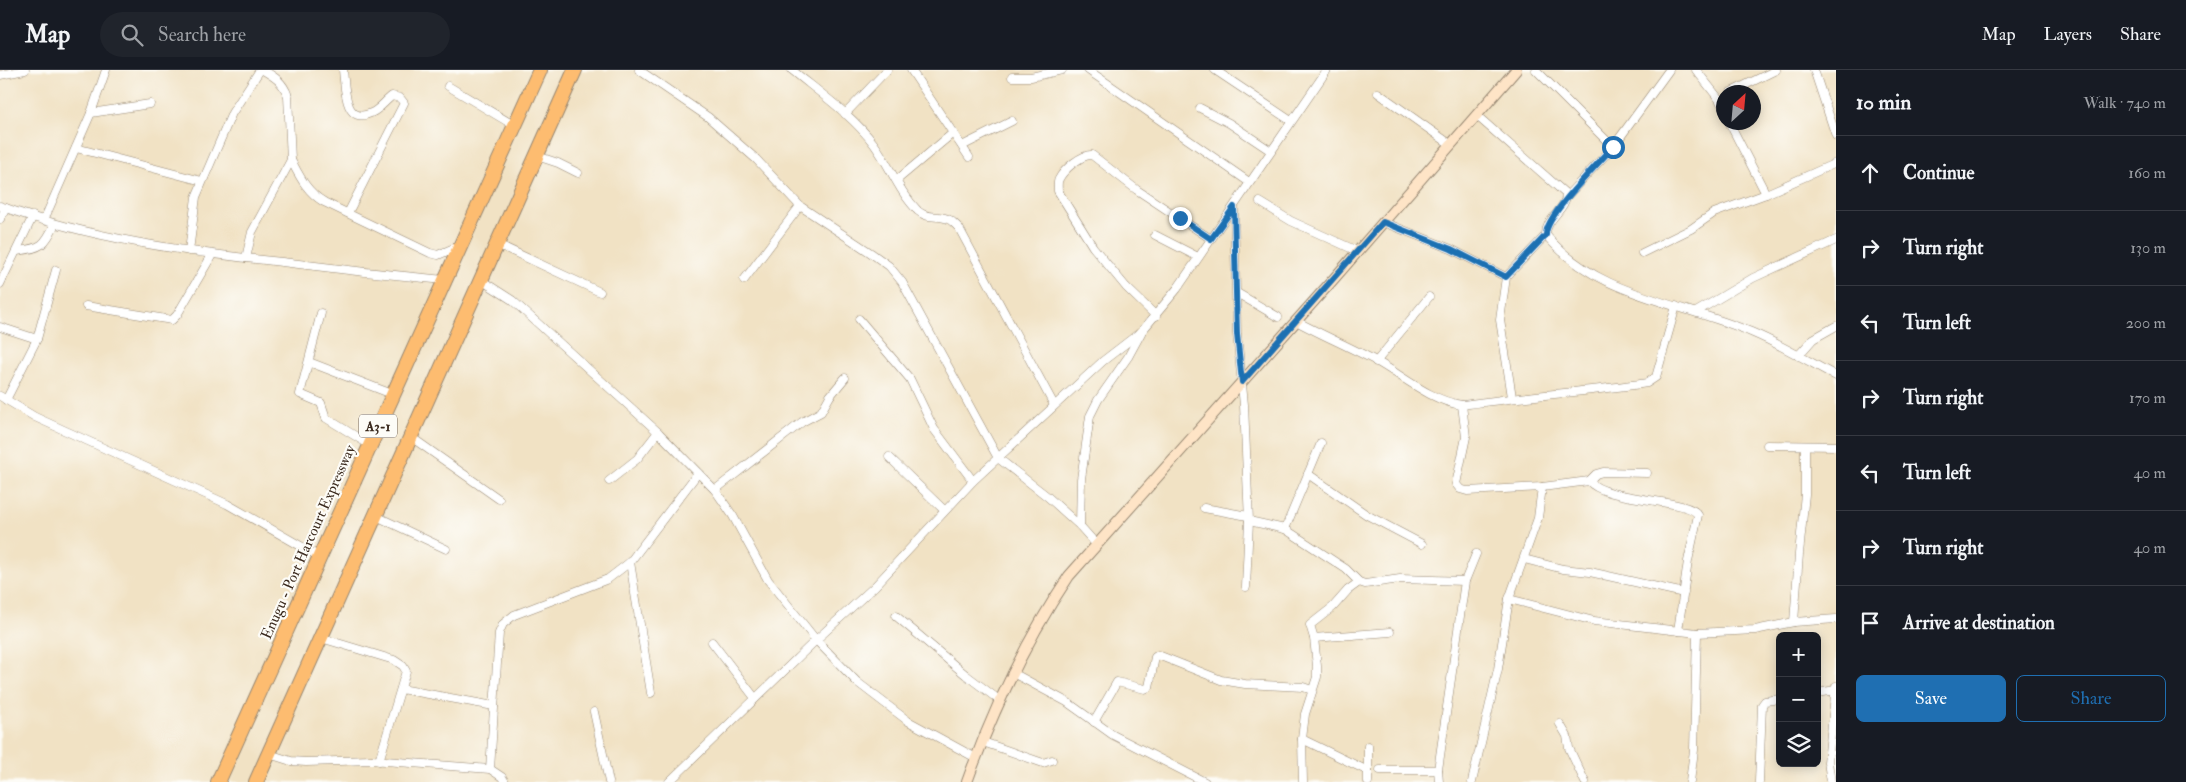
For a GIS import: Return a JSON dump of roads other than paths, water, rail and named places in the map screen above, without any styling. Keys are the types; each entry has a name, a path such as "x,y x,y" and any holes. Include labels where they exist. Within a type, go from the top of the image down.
{"highway":[{"name":"Enugu - Port Harcourt Expressway","path":"218,782 540,70"},
{"name":"A3-1","path":"256,782 575,70"}],"main road":[{"path":"967,782 999,700 1048,608 1069,576 1516,70"}],"street":[{"path":"0,75 25,70"},
{"path":"44,220 91,114 106,70"},
{"path":"189,251 196,197 202,181 232,113 262,70 278,79 285,87 288,96 291,160 307,188 316,197 430,253 438,255 462,244"},
{"path":"343,70 347,105 352,112 360,115 370,114 392,96 400,98 404,103 348,212"},
{"path":"639,70 708,117 756,158 800,206 889,266 902,282 998,458 1048,496 1096,544"},
{"path":"792,70 845,114 873,144 897,180 904,195 920,213 930,217 950,220 959,228 1054,405"},
{"path":"845,114 886,70"},
{"path":"911,70 969,157"},
{"path":"1012,77 1031,77 1062,70"},
{"path":"1088,70 1250,182"},
{"path":"1215,70 1291,121"},
{"path":"669,782 816,640 875,586 973,481 1054,405 1103,361 1142,331 1156,316 1234,207 1270,151 1327,70"},
{"path":"1536,70 1613,147"},
{"path":"1512,397 1500,320 1506,277 1546,235 1548,226 1566,198 1613,147 1669,70"},
{"path":"1696,70 1716,92"},
{"path":"1745,85 1776,70"},
{"path":"1814,70 1836,136"},
{"path":"448,86 515,126"},
{"path":"1378,93 1450,144"},
{"path":"91,114 150,104"},
{"path":"1200,108 1270,151"},
{"path":"1476,115 1563,191 1566,198"},
{"path":"962,146 1012,121"},
{"path":"1733,130 1766,194"},
{"path":"897,180 953,133"},
{"path":"76,148 202,181"},
{"path":"537,156 558,163 578,174"},
{"path":"1156,316 1126,287 1093,247 1058,191 1058,181 1062,174 1084,156 1092,156 1137,190 1211,239"},
{"path":"246,258 252,232 291,160"},
{"path":"1642,253 1691,229 1714,213 1766,194 1836,163"},
{"path":"1260,202 1291,221 1357,251"},
{"path":"744,280 800,206"},
{"path":"0,219 3,207 55,224 108,237 212,255 444,280"},
{"path":"1234,207 1237,334 1242,382 1249,519 1246,587"},
{"path":"0,284 34,216"},
{"path":"1383,222 1451,249 1506,277"},
{"path":"17,251 35,249 42,246 55,224"},
{"path":"1155,235 1198,257"},
{"path":"1546,235 1554,246 1585,270 1604,281 1752,332 1836,376"},
{"path":"1696,312 1754,278 1836,240"},
{"path":"497,244 600,292"},
{"path":"86,306 172,320 177,315 212,255"},
{"path":"56,270 37,339 3,398 35,416 227,504 320,556"},
{"path":"481,280 512,300 658,432 715,490 733,516 768,580 816,640 857,682 908,721 976,758"},
{"path":"1237,293 1278,317"},
{"path":"1376,362 1429,297"},
{"path":"1296,321 1376,362 1428,392 1455,404 1462,405 1512,397 1595,391 1647,384 1653,381 1656,376 1676,306"},
{"path":"322,313 300,394 321,403 326,418 370,445"},
{"path":"860,319 910,379 932,425 973,481"},
{"path":"1798,356 1814,339 1836,326"},
{"path":"0,327 37,339"},
{"path":"1080,526 1081,479 1090,416 1098,400 1128,357 1142,331"},
{"path":"309,362 392,394"},
{"path":"715,490 802,422 821,412 830,396 845,378"},
{"path":"1462,405 1466,437 1456,477 1456,484 1460,489 1467,491 1542,487 1589,481 1596,474 1603,472 1647,473"},
{"path":"609,481 637,459 658,432"},
{"path":"411,437 499,499"},
{"path":"1285,529 1321,444"},
{"path":"1767,444 1805,447 1836,446"},
{"path":"1794,622 1798,554 1805,494 1805,447"},
{"path":"889,457 944,510"},
{"path":"490,769 499,633 503,624 514,615 608,579 630,562 698,473"},
{"path":"1308,474 1367,515 1422,544"},
{"path":"1589,481 1596,488 1642,500 1690,507 1697,512 1678,631"},
{"path":"1472,782 1498,669 1509,599 1538,518 1542,487"},
{"path":"1204,508 1285,529 1346,569 1359,582 1374,584 1400,579 1465,581"},
{"path":"376,516 446,549"},
{"path":"1439,782 1438,770 1465,581 1476,554"},
{"path":"1524,559 1563,569 1590,572 1684,593"},
{"path":"630,562 651,693"},
{"path":"1303,782 1302,739 1312,690 1317,677 1314,638 1310,627 1312,621 1333,607 1348,590 1359,582"},
{"path":"1509,599 1594,621 1697,633 1755,630 1794,622 1836,619"},
{"path":"896,616 999,700"},
{"path":"1314,638 1390,632"},
{"path":"1690,782 1694,750 1697,633"},
{"path":"321,638 399,662 406,671 379,761"},
{"path":"712,642 756,698"},
{"path":"1094,722 1117,682 1145,689 1149,687 1155,657 1158,655 1221,680 1244,684 1303,687 1312,690"},
{"path":"1013,673 1061,698 1113,735 1205,782"},
{"path":"401,689 494,706"},
{"path":"1821,692 1836,689 1828,762 1831,782"},
{"path":"1759,782 1762,705 1765,701 1776,700"},
{"path":"594,712 609,782"},
{"path":"1560,724 1567,736 1569,748 1585,782"},
{"path":"1302,739 1368,772"},
{"path":"983,742 1043,763 1052,760"},
{"path":"1368,746 1368,782"},
{"path":"269,754 291,761 379,761 490,769 502,777 505,782"},
{"path":"1380,770 1438,770"}]}
